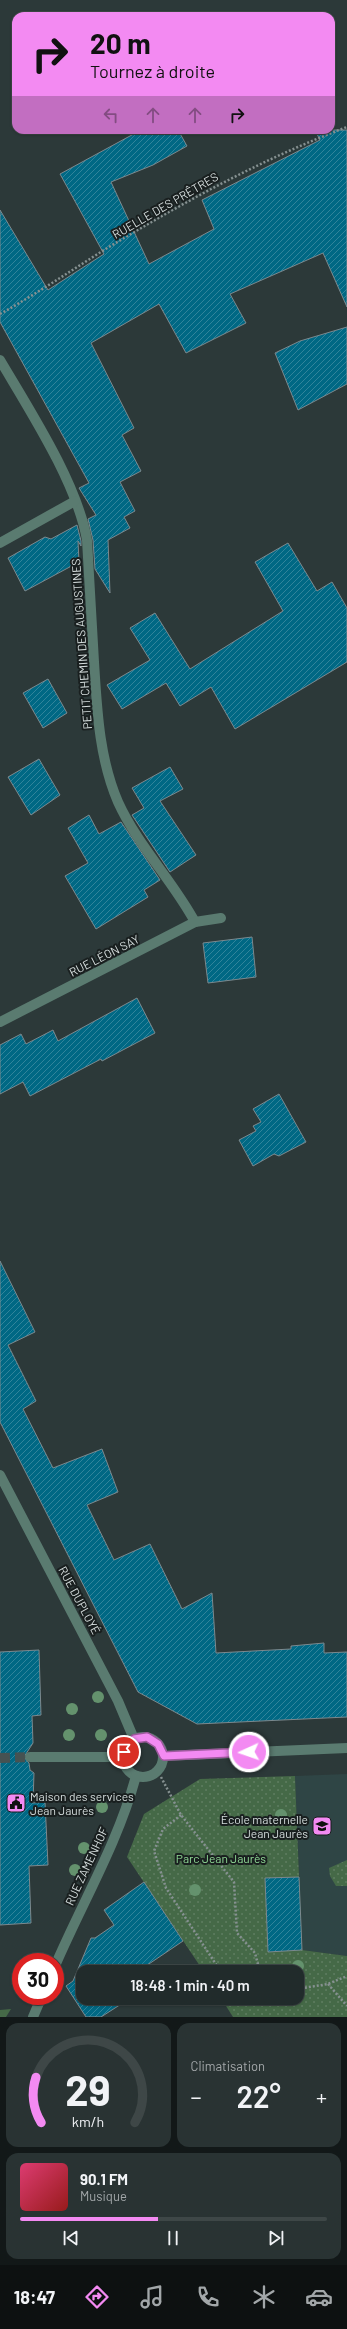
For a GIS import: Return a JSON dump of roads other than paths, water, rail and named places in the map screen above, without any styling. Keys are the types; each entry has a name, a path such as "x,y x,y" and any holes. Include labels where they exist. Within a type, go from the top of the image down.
{"street":[{"name":"PETIT CHEMIN DES AUGUSTINES","path":"0,360 31,414 83,519 87,540 98,726 107,767 122,809 145,849 182,899 195,922"},
{"path":"0,543 75,501"},
{"name":"RUE LÉON SAY","path":"0,1022 195,922 221,918"},
{"name":"RUE DUPLOYÉ","path":"0,1474 118,1701 134,1739"},
{"path":"147,1737 153,1740 162,1749 164,1756 158,1771 148,1777 136,1776 127,1769 123,1757 126,1746 134,1739 147,1737"},
{"path":"164,1756 347,1748"},
{"path":"30,1757 123,1757"},
{"name":"RUE ZAMENHOF","path":"61,1953 79,1911 107,1857 130,1798 136,1776"},
{"path":"33,2017 38,2005"}],"tunnel":[{"path":"0,1758 30,1757"}],"place":[{"name":"Maison des services Jean Jaurès","path":"16,1803"},
{"name":"École maternelle Jean Jaurès","path":"322,1826"}],"park label":[{"name":"Parc Jean Jaurès","path":"221,1858"}]}
